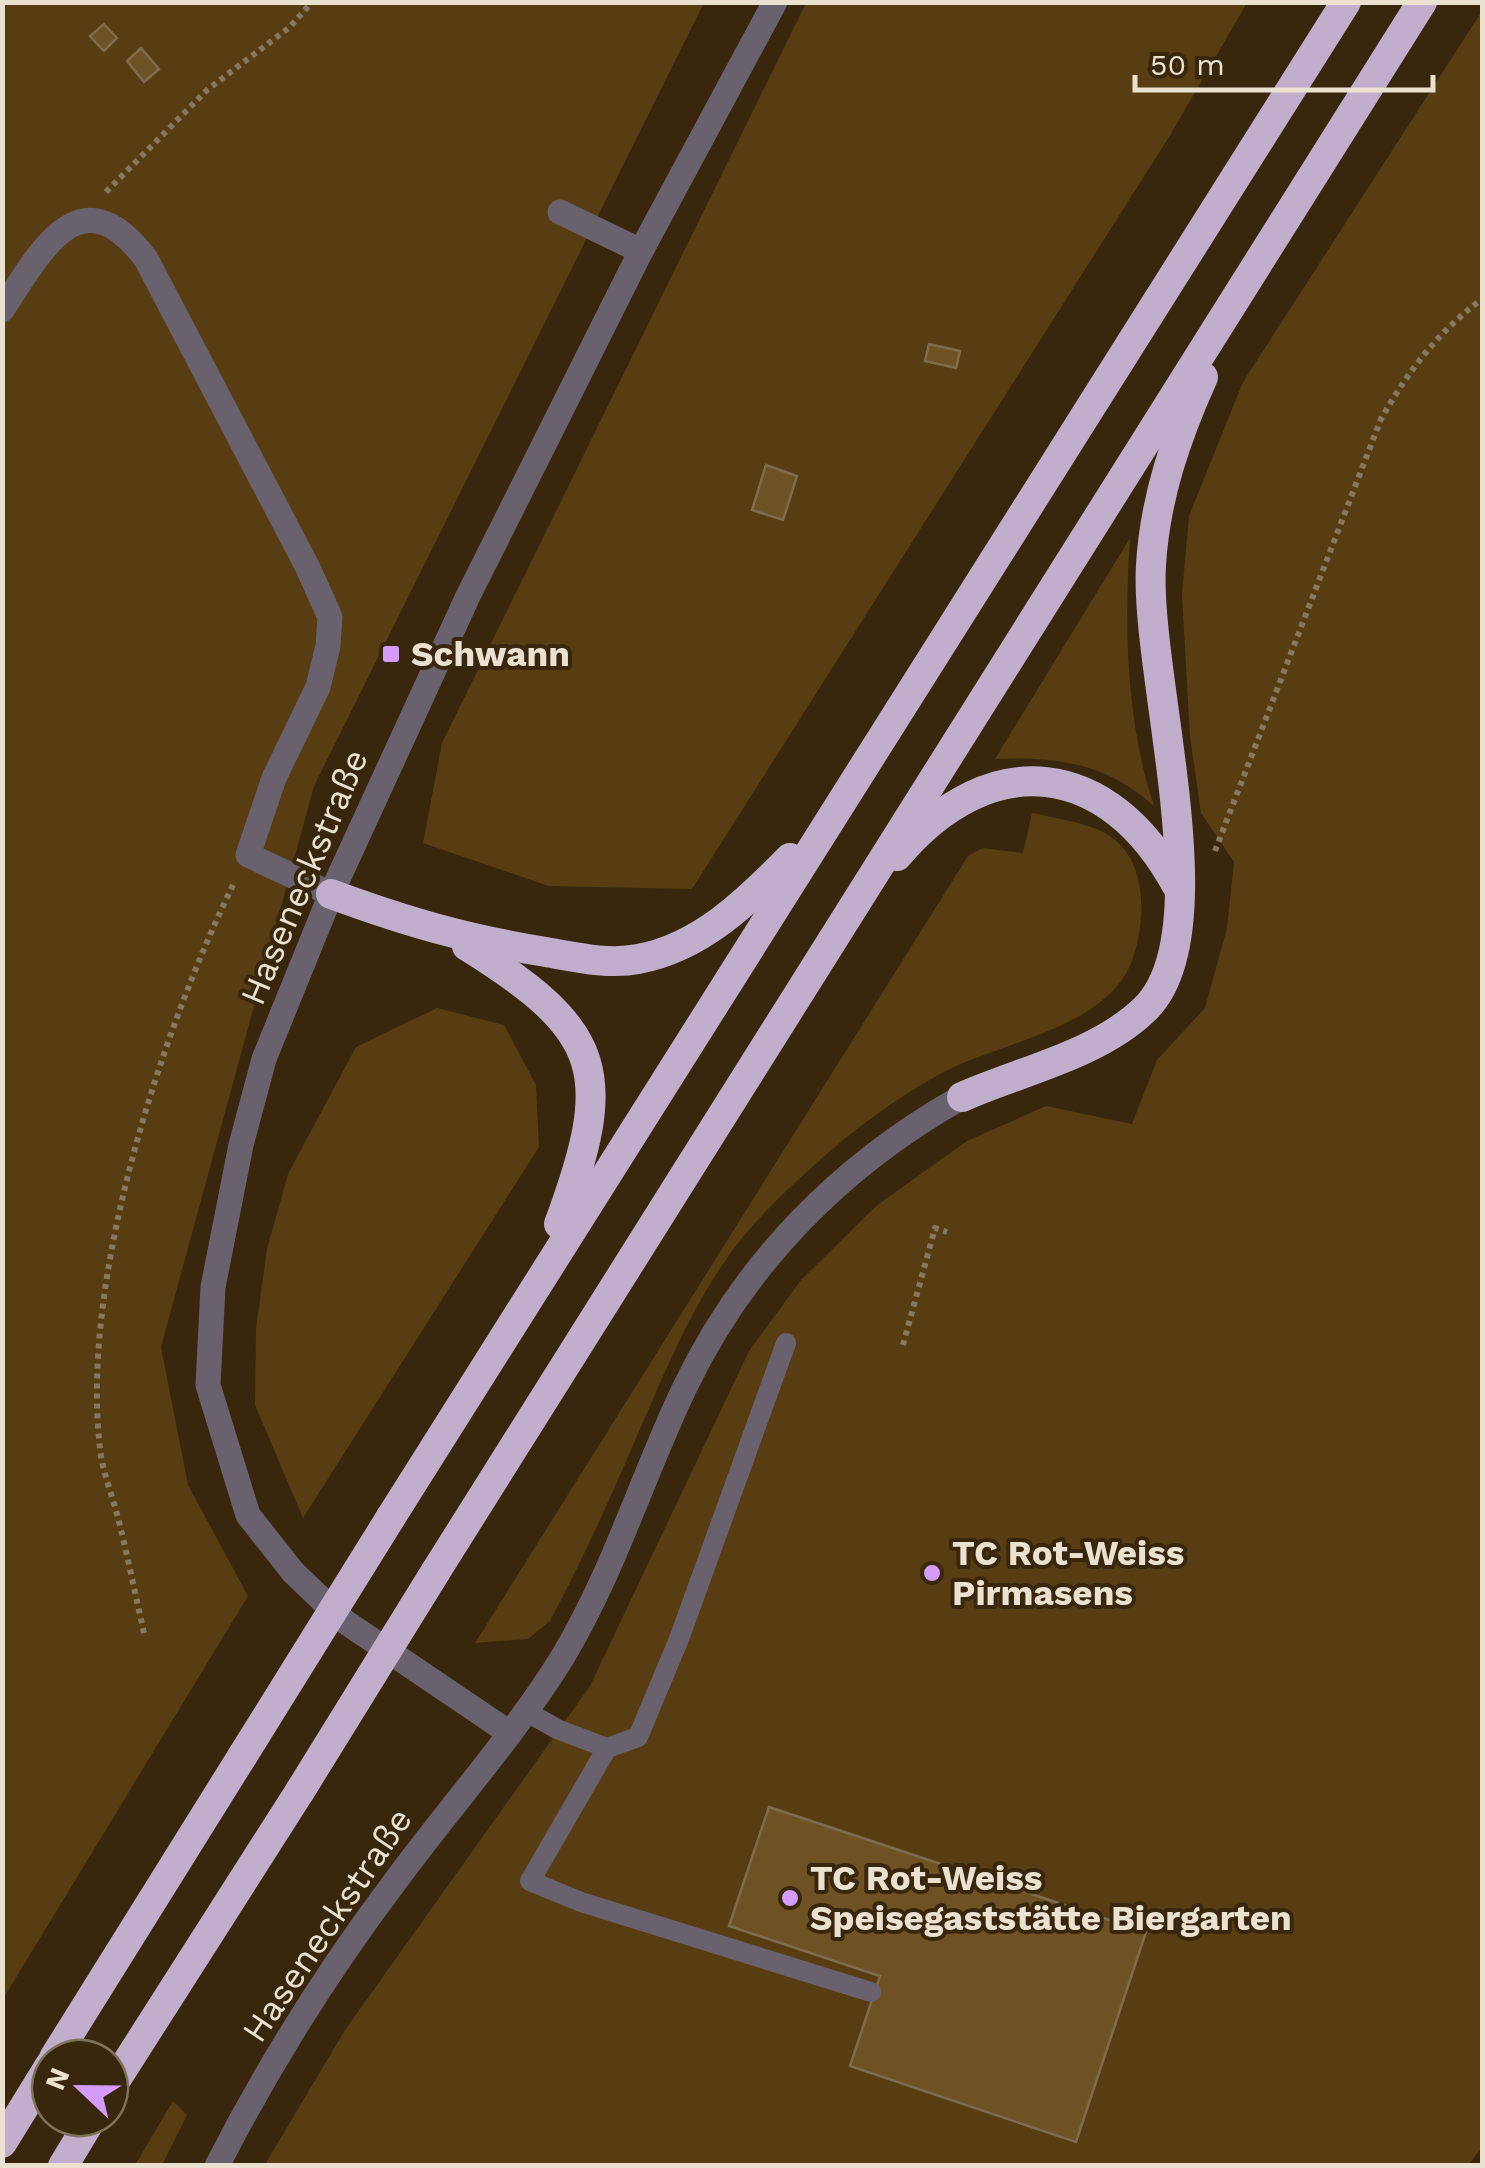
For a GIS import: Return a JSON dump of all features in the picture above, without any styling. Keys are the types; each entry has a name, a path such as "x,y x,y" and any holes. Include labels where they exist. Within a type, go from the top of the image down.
{"highway":[{"path":"66,2038 832,813 1346,2"},
{"path":"130,2058 1422,2"},
{"path":"962,1097 1088,1046 1148,1007 1167,974 1176,940 1181,893 1178,808 1159,700 1151,566 1158,508 1176,438 1245,283"},
{"path":"846,917 910,841 942,812 986,787 1027,780 1059,784 1123,813 1157,849 1181,893"},
{"path":"331,894 452,936 584,959 636,960 672,948 750,898 832,813"},
{"path":"452,936 527,983 565,1017 586,1063 592,1094 590,1130 536,1287"},
{"path":"2,2143 30,2098"},
{"path":"64,2166 80,2138"}],"street":[{"name":"Haseneckstraße","path":"508,1732 344,1620 293,1572 248,1515 208,1385 213,1287 241,1145 264,1060 331,894 468,596 641,251 776,2"},
{"path":"560,212 641,251"},
{"path":"2,310 47,245 66,226 88,218 100,219 126,232 146,259 330,616 318,686 274,778 248,855 331,894"},
{"name":"Haseneckstraße","path":"217,2166 332,1967 562,1658 684,1389 737,1297 788,1234 843,1179 879,1149 962,1097"}],"lane":[{"path":"786,1344 678,1639 638,1736 608,1748 530,1881 581,1902 872,1992"},
{"path":"524,1710 557,1729 608,1748"}],"path":[{"path":"88,218 119,175 208,90 290,28 312,2"},
{"path":"1214,855 1382,419 1410,369 1443,328 1482,299"},
{"path":"144,1633 100,1449 97,1332 128,1182 160,1066 210,932 248,855"},
{"path":"903,1345 935,1228 947,1232"}],"shaded area":[{"path":"3,3 704,3 314,786 161,1347 188,1485 248,1596 3,1999"},
{"path":"806,3 1247,3 1169,137 692,889 549,886 423,843 442,743"},
{"path":"1482,11 1482,2147 1468,2166 264,2166 345,2030 590,1686 749,1351 801,1280 876,1206 967,1141 1046,1106 1132,1124 1157,1060 1205,1008 1227,928 1234,862 1201,813 1190,737 1182,594 1189,516 1243,382"},
{"path":"1130,538 1129,674 1138,741 1154,806 1118,781 1080,766 1040,759 995,759"},
{"path":"1032,813 1097,829 1119,844 1130,858 1140,892 1140,929 1131,963 1118,985 1074,1019 963,1063 911,1091 842,1141 774,1203 726,1260 696,1308 550,1621 528,1639 475,1643 968,856 982,848 1023,853"},
{"path":"437,1008 504,1025 536,1085 539,1147 303,1518 255,1405 256,1328 267,1249 288,1174 356,1047"},
{"path":"173,2101 187,2115 162,2165 135,2165"}],"building":[{"path":"104,24 117,38 104,51 90,36"},
{"path":"141,48 159,69 144,82 127,61"},
{"path":"929,344 960,351 956,368 925,361"},
{"path":"766,465 797,476 783,520 752,510"},
{"path":"769,1807 1146,1932 1076,2142 850,2066 880,1976 729,1926"}],"place":[{"name":"Schwann","path":"391,654"},
{"name":"TC Rot-Weiss Pirmasens","path":"932,1573"},
{"name":"TC Rot-Weiss Speisegaststätte Biergarten","path":"790,1898"}]}
